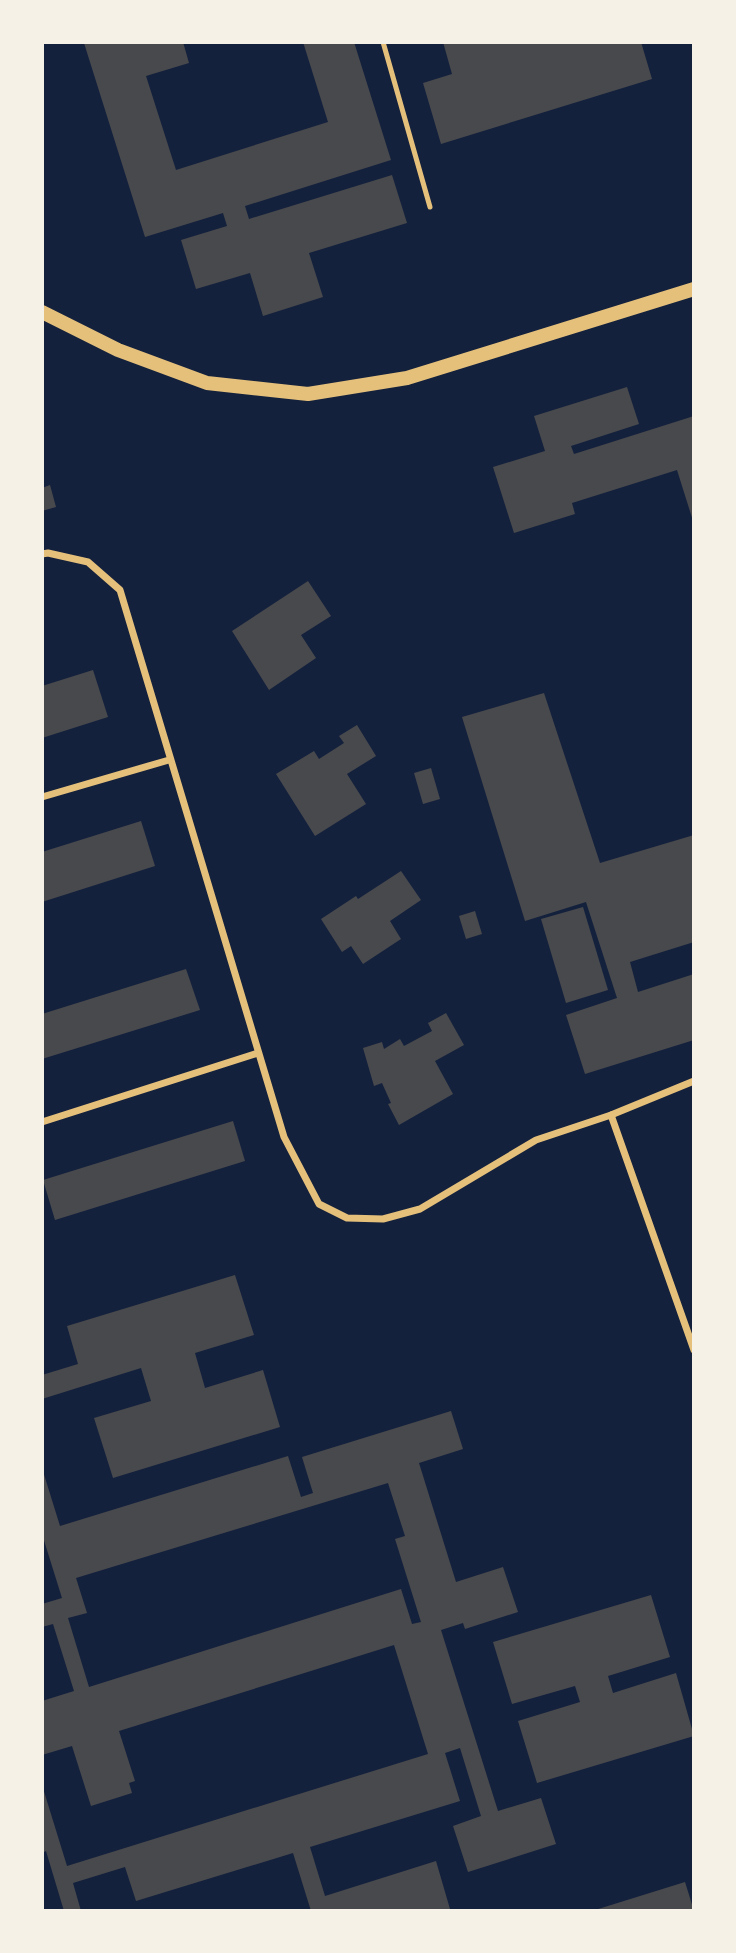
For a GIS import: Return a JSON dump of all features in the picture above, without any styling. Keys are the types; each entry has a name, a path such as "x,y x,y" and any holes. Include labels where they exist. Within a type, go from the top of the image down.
{"main road":[{"path":"42,312 118,350 207,383 308,394 407,378 694,289"}],"street":[{"path":"42,554 48,552 88,562 120,590 284,1137 319,1204 347,1219 383,1219 420,1209 536,1140 611,1115 694,1081"},
{"path":"42,797 169,760"},
{"path":"42,1122 258,1053"},
{"path":"611,1115 694,1350"}],"lane":[{"path":"383,42 430,207"}],"building":[{"path":"183,42 189,63 146,76 176,170 328,122 303,42 354,42 391,160 245,206 249,219 392,175 407,223 309,253 323,297 263,316 250,273 196,289 181,240 227,226 223,213 145,237 84,43"},
{"path":"443,42 641,42 652,79 441,144 423,83 452,74"},
{"path":"627,387 639,424 571,446 574,454 694,416 694,524 677,470 572,503 575,514 514,533 493,467 545,451 534,416"},
{"path":"50,485 56,507 42,511 42,488"},
{"path":"308,581 331,616 301,635 316,658 269,690 232,631"},
{"path":"93,670 108,717 42,738 42,686"},
{"path":"544,693 600,863 694,835 694,942 630,962 638,992 694,974 694,1040 585,1074 566,1015 617,998 586,902 525,921 462,717"},
{"path":"357,725 376,756 347,774 366,804 315,836 276,774 314,751 319,759 344,743 339,736"},
{"path":"431,768 440,799 423,804 414,773"},
{"path":"141,821 155,866 42,902 42,852"},
{"path":"401,871 421,900 390,921 401,939 363,964 351,946 342,952 321,919"},
{"path":"583,907 608,990 566,1003 541,919"},
{"path":"475,911 482,934 466,939 459,916"},
{"path":"186,969 200,1010 42,1059 42,1014"},
{"path":"446,1013 464,1045 435,1061 453,1094 399,1125 388,1104 391,1103 382,1083 374,1086 363,1048 382,1042 384,1049 400,1039 404,1046 432,1031 428,1023"},
{"path":"233,1121 245,1161 55,1220 43,1180"},
{"path":"235,1275 254,1335 195,1353 205,1388 263,1370 280,1427 113,1478 94,1418 151,1401 141,1368 42,1399 42,1375 78,1364 67,1326"},
{"path":"451,1411 463,1449 419,1463 456,1582 503,1567 518,1612 465,1629 463,1623 441,1630 498,1811 541,1798 556,1844 468,1872 453,1826 481,1816 460,1748 445,1753 460,1801 310,1847 325,1896 436,1861 450,1909 311,1911 293,1853 136,1901 125,1867 73,1883 81,1911 64,1911 46,1851 42,1853 42,1785 67,1866 428,1754 394,1645 119,1731 135,1781 129,1783 132,1793 91,1806 72,1746 42,1755 42,1701 74,1691 53,1624 42,1627 42,1604 62,1598 42,1534 42,1468 60,1526 288,1456 301,1497 313,1493 302,1457","holes":["388,1483 405,1536 395,1539 421,1622 412,1624 401,1589 89,1687 68,1618 87,1613 76,1578"]},
{"path":"651,1595 670,1657 608,1676 613,1693 676,1673 694,1736 537,1783 518,1721 580,1702 575,1686 512,1704 493,1642"},
{"path":"685,1882 694,1911 595,1911 595,1910"}]}
